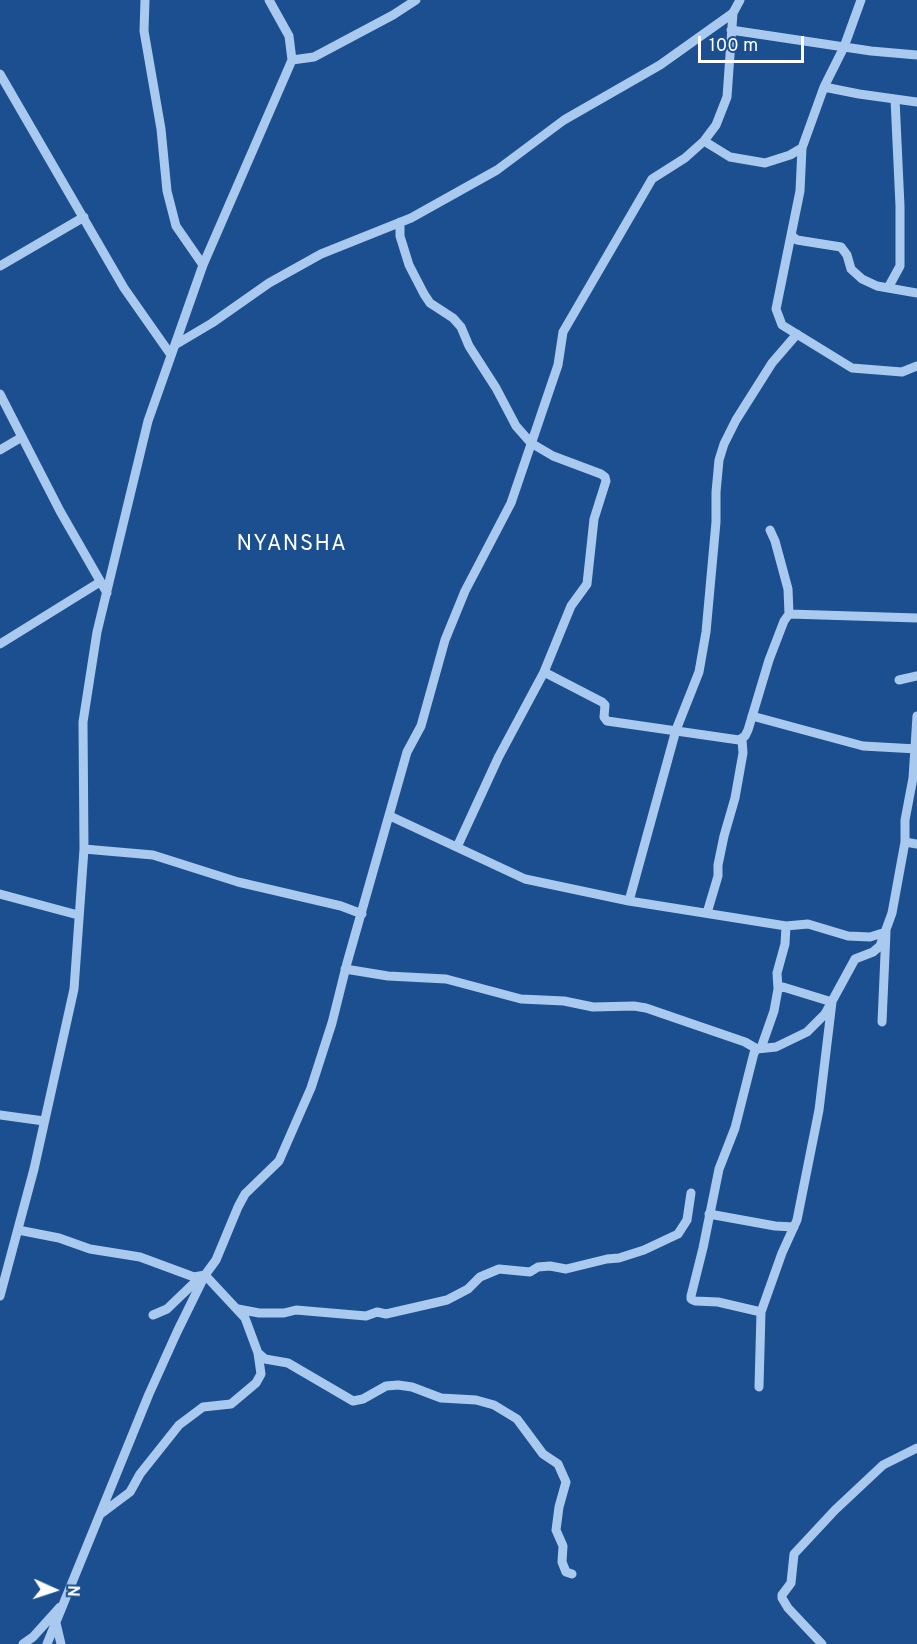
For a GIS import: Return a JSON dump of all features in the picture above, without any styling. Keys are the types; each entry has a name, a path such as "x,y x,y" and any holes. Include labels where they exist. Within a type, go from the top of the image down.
{"street":[{"path":"146,0 144,31 161,129 167,190 176,226 203,265"},
{"path":"0,1296 45,1121 74,989 84,849 83,722 97,632 148,421 203,265 292,60 289,36 268,0"},
{"path":"292,60 314,57 393,15 416,0"},
{"path":"47,1644 149,1394 205,1275 216,1260 229,1224 245,1194 279,1161 311,1088 335,1013 345,969 407,752 421,726 445,640 465,591 511,503 558,364 563,332 652,179 685,158 704,141 716,125 727,97 733,13 740,0"},
{"path":"861,0 844,47 824,87 802,148 800,191 776,309 782,325 852,368 902,372 917,366"},
{"path":"175,345 269,282 310,260 423,212 497,170 564,120 660,65 733,13"},
{"path":"731,30 917,55"},
{"path":"0,74 124,288 171,355"},
{"path":"824,87 917,102"},
{"path":"888,288 900,266 895,99"},
{"path":"704,141 730,157 757,163 765,163 790,155 802,148"},
{"path":"0,266 84,217"},
{"path":"400,222 400,236 409,265 424,294 430,303 453,318 461,327 474,355 496,388 516,426 531,443 553,456 601,474 606,481 594,519 587,584 571,606 544,672 499,756 457,846"},
{"path":"792,236 797,240 841,247 848,255 854,273 877,286 917,293"},
{"path":"628,901 676,730 699,672 706,632 719,460 736,420 772,363 797,334"},
{"path":"0,394 60,511 106,593"},
{"path":"0,450 22,437"},
{"path":"707,913 718,876 724,836 735,798 743,753 742,739 752,716 771,654 789,614 788,589 770,530"},
{"path":"0,644 100,582"},
{"path":"789,614 917,618"},
{"path":"544,672 602,702 605,705 604,717 607,721 720,736 729,740 742,739"},
{"path":"899,680 917,676"},
{"path":"752,716 863,747 916,749"},
{"path":"345,969 388,976 446,979 521,999 564,1001 593,1006 646,1008 759,1048 776,1047 807,1032 825,1014 851,964 855,959 873,952 880,946 886,932 892,913 905,842 905,820 914,771 917,716"},
{"path":"390,816 525,879 628,901 786,926 808,924 848,936 870,937 886,932"},
{"path":"905,842 917,844"},
{"path":"84,849 153,855 238,882 343,907 362,914"},
{"path":"0,894 78,915"},
{"path":"761,1312 718,1302 691,1299 719,1169 735,1128 747,1078 774,1011 778,989 777,973 785,944 786,926"},
{"path":"882,1022 886,932"},
{"path":"778,989 783,987 832,1002"},
{"path":"759,1387 761,1312 782,1253 797,1220 819,1110 832,1002"},
{"path":"0,1115 45,1121"},
{"path":"238,1309 259,1313 291,1313 296,1310 366,1316 377,1312 386,1314 447,1300 468,1289 480,1276 499,1269 530,1272 538,1267 550,1266 566,1269 606,1259 620,1258 678,1234 687,1220 691,1193"},
{"path":"710,1214 775,1226 794,1227"},
{"path":"18,1230 59,1238 90,1249 140,1257 194,1277 205,1275"},
{"path":"99,1516 130,1492 140,1474 179,1425 203,1407 231,1404 256,1383 261,1374 258,1353 245,1318 205,1275"},
{"path":"153,1315 167,1309 205,1275"},
{"path":"258,1353 266,1359 288,1363 353,1401 363,1400 386,1386 398,1385 412,1387 441,1398 476,1400 494,1405 517,1419 543,1454 558,1464 566,1482 556,1530 563,1546 562,1562 566,1572 572,1574"},
{"path":"822,1644 788,1608 782,1598 790,1583 794,1554 827,1518 883,1465 917,1448"},
{"path":"23,1644 33,1637 63,1604"},
{"path":"56,1623 61,1644"}],"district":[{"name":"NYANSHA","path":"292,546"}]}
